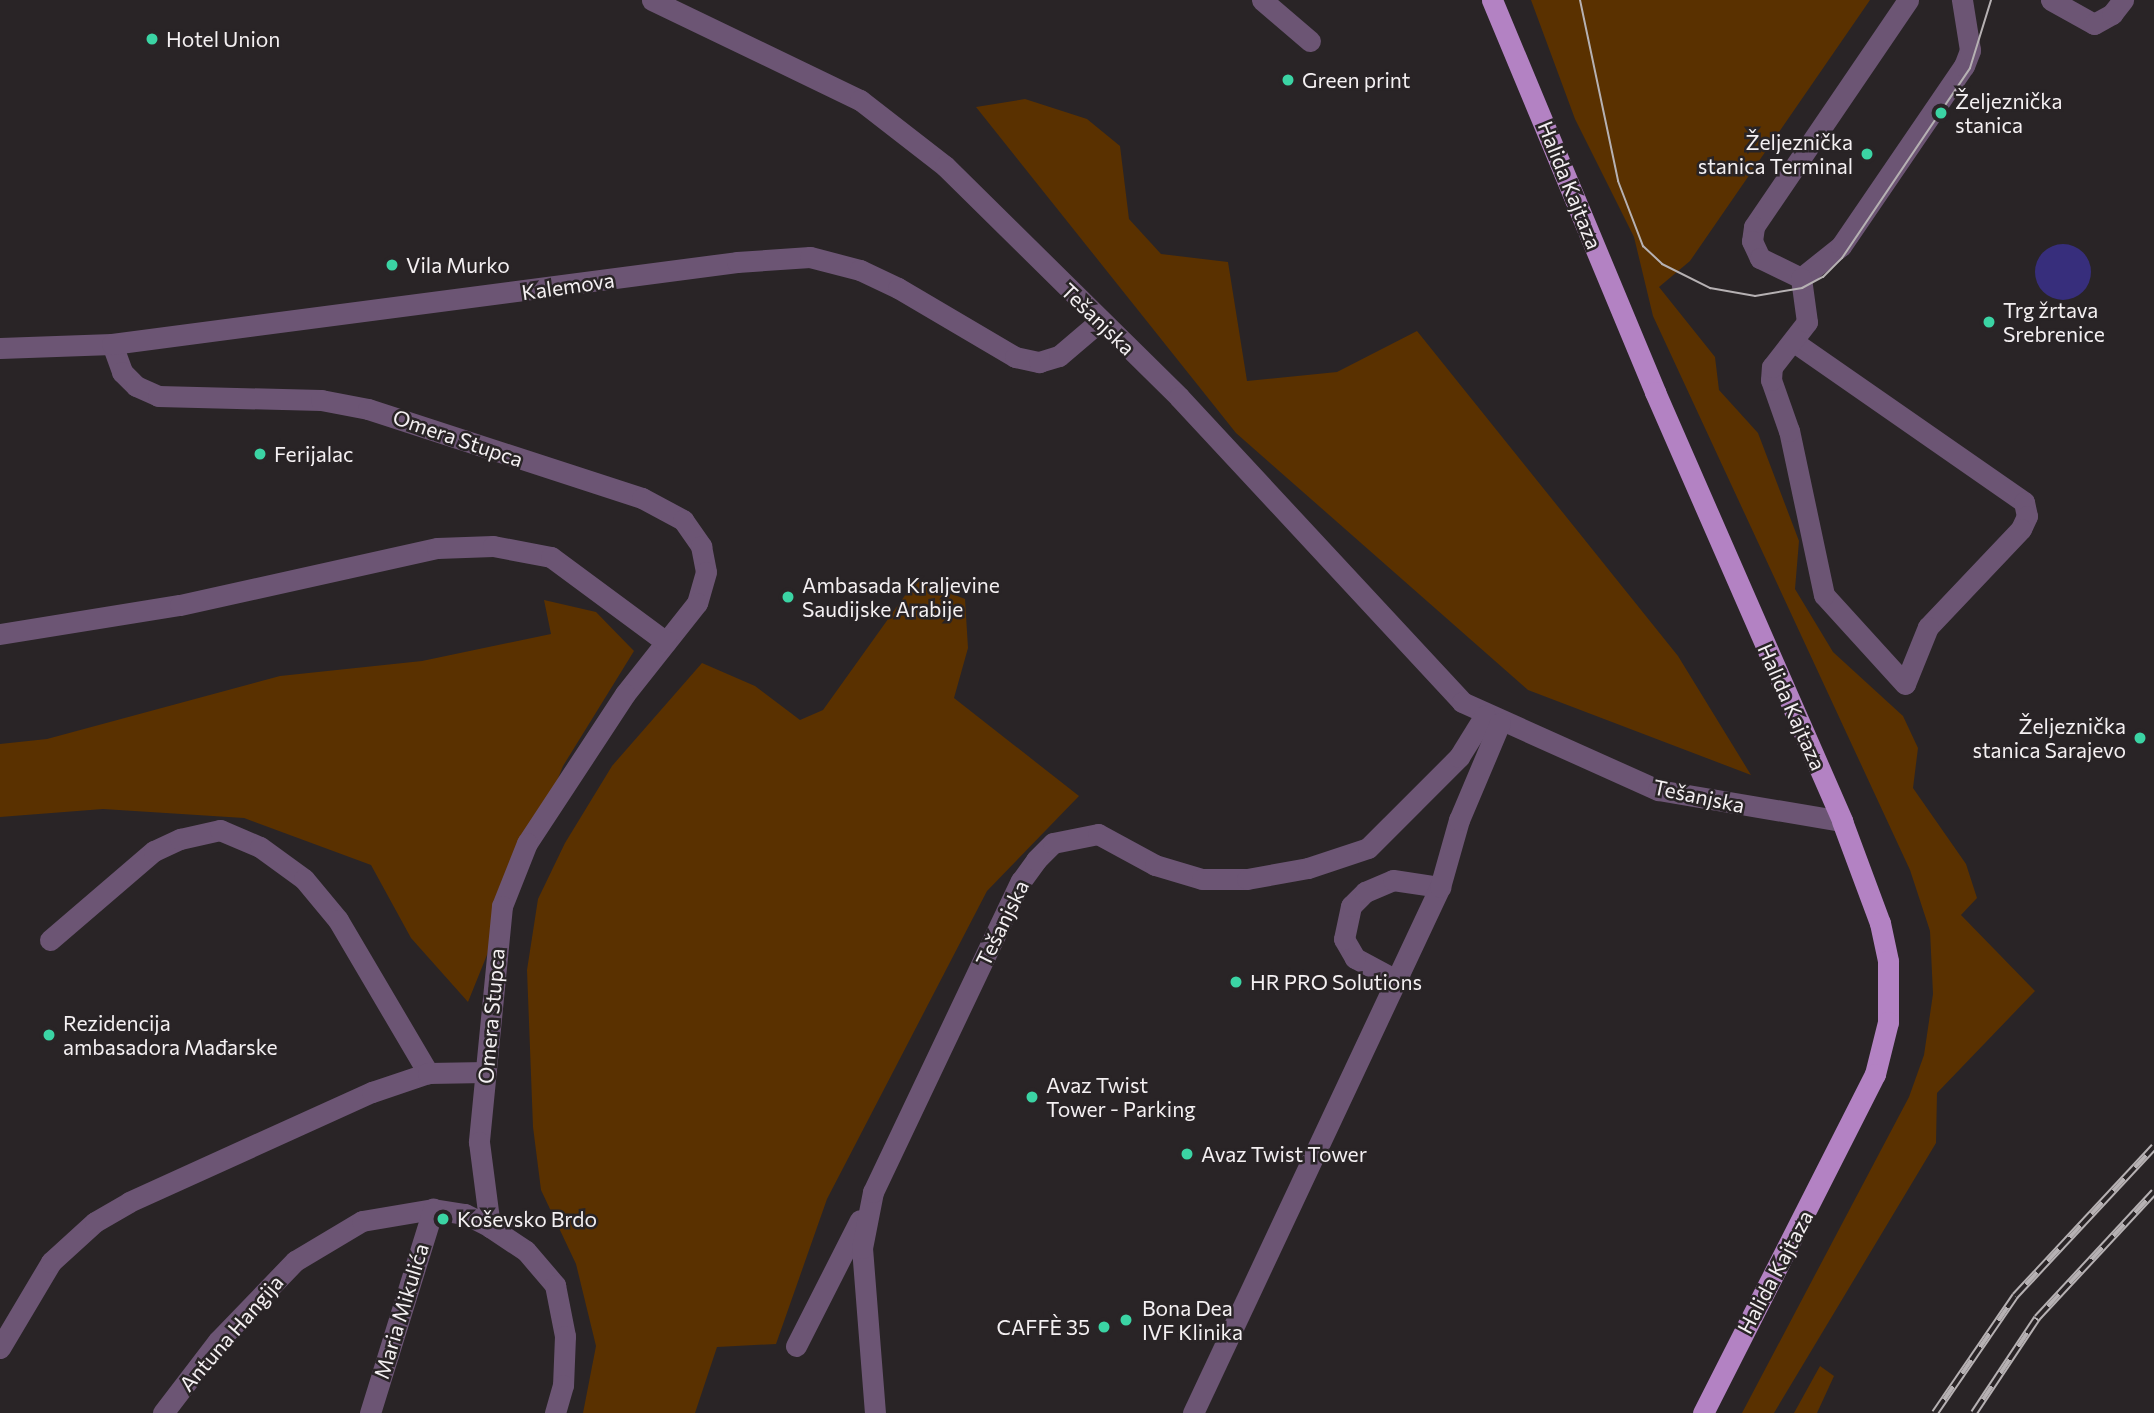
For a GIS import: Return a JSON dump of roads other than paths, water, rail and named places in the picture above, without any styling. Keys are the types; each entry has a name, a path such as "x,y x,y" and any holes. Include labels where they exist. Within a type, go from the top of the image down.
{"main road":[{"name":"Halida Kajtaza","path":"1492,0 1655,392 1842,821 1880,923 1888,961 1888,1022 1875,1074 1703,1413"}],"street":[{"name":"Tešanjska","path":"652,0 860,100 945,166 1099,322 1179,397 1462,702 1493,719 1658,790 1842,821"},
{"path":"1262,0 1310,41"},
{"path":"1801,278 1760,258 1752,242 1754,227 1908,0"},
{"path":"1801,278 1840,246 1964,66 1970,50 1962,0"},
{"path":"2051,0 2094,24 2112,15 2123,0"},
{"name":"Kalemova","path":"0,348 112,344 737,262 810,257 860,270 898,288 1015,357 1039,362 1059,356 1099,322"},
{"path":"1794,342 2024,502 2027,516 2021,529 1928,627 1905,684 1830,606 1789,431 1771,380 1772,367 1807,322 1801,278"},
{"name":"Omera Stupca","path":"112,344 122,372 158,396 321,400 368,409 642,498 682,520 701,546 706,572 696,603 593,741 527,843 502,906 479,1142 490,1227"},
{"path":"0,635 180,605 398,555 493,546 551,557 666,642"},
{"name":"Tešanjska","path":"875,1413 862,1248 873,1192 1021,881 1053,843 1098,834 1155,865 1202,879 1247,879 1308,869 1368,848 1460,757 1493,719"},
{"path":"1193,1413 1440,887 1493,719"},
{"path":"50,940 154,851 180,839 220,830 260,848 304,879 338,920 428,1073"},
{"path":"1396,980 1355,958 1344,939 1351,906 1365,892 1393,880 1440,887"},
{"path":"0,1349 51,1262 95,1223 210,1162 331,1108 428,1073 486,1072"},
{"path":"796,1346 873,1192"},
{"name":"Antuna Hangija","path":"163,1413 226,1332 295,1261 362,1222 433,1209 465,1214 490,1227 526,1251 555,1285 565,1336 563,1385 555,1413"},
{"name":"Maria Mikulića","path":"370,1413 433,1209"}],"tram line":[{"path":"1580,0 1618,181 1643,246 1662,264 1710,288 1755,296 1802,288 1823,277 1842,258 1970,68 1991,0"}],"railway":[{"path":"1935,1413 2015,1296 2154,1147"},
{"path":"1974,1413 2037,1318 2154,1192"}],"place":[{"name":"Hotel Union","path":"152,39"},
{"name":"Green print","path":"1288,80"},
{"name":"Željeznička stanica","path":"1941,113"},
{"name":"Željeznička stanica Terminal","path":"1867,154"},
{"name":"Vila Murko","path":"392,265"},
{"name":"Trg žrtava Srebrenice","path":"1989,322"},
{"name":"Ferijalac","path":"260,454"},
{"name":"Ambasada Kraljevine Saudijske Arabije","path":"788,597"},
{"name":"Željeznička stanica Sarajevo","path":"2140,738"},
{"name":"HR PRO Solutions","path":"1236,982"},
{"name":"Rezidencija ambasadora Mađarske","path":"49,1035"},
{"name":"Avaz Twist Tower - Parking","path":"1032,1097"},
{"name":"Avaz Twist Tower","path":"1187,1154"},
{"name":"Koševsko Brdo","path":"443,1219"},
{"name":"Bona Dea IVF Klinika","path":"1126,1320"},
{"name":"CAFFÈ 35","path":"1104,1327"}]}
